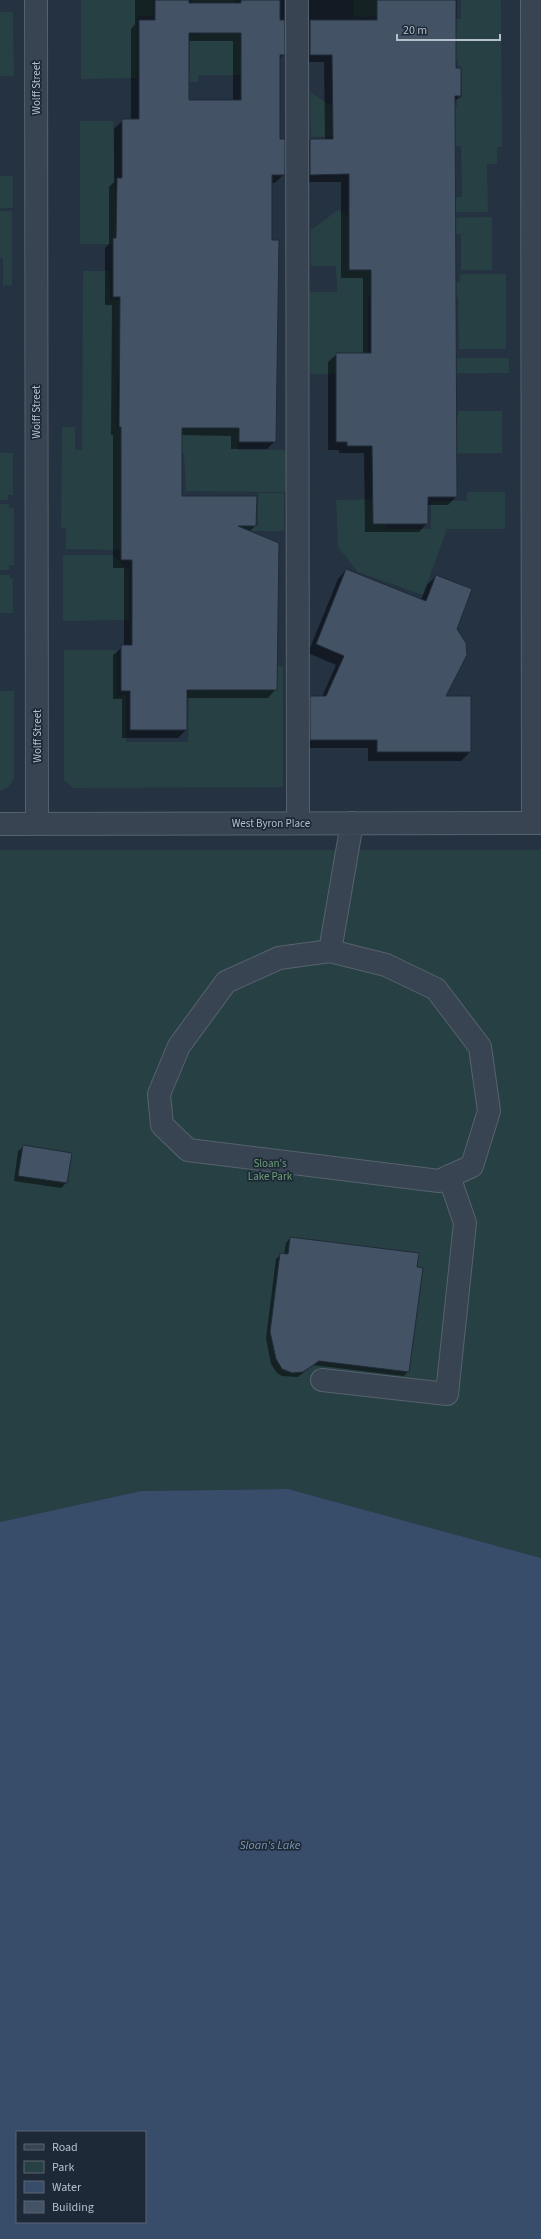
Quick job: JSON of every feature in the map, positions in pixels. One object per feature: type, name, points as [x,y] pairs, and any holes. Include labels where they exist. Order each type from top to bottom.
[{"type":"street","name":"Wolff Street","points":[[36,0],[37,824]]},
{"type":"street","points":[[297,0],[298,823]]},
{"type":"street","points":[[532,0],[537,823]]},
{"type":"street","points":[[330,951],[352,823]]},
{"type":"street","name":"West Byron Place","points":[[0,824],[537,823]]},
{"type":"street","points":[[330,951],[386,965],[436,989],[480,1047],[489,1111],[472,1166],[439,1180],[188,1150],[162,1125],[158,1094],[179,1046],[226,982],[279,958],[330,951]]},
{"type":"street","points":[[322,1380],[447,1394],[465,1223],[449,1176]]},
{"type":"green space","points":[[81,0],[153,0],[153,16],[137,16],[137,78],[81,79]]},
{"type":"green space","points":[[192,0],[234,0],[234,4],[192,4]]},
{"type":"green space","points":[[354,0],[407,0],[407,16],[354,17]]},
{"type":"green space","points":[[461,0],[501,0],[502,147],[497,147],[497,164],[487,164],[488,212],[416,212],[416,198],[462,197],[461,146],[404,147],[404,107],[457,107],[457,99],[462,98],[461,66],[458,66],[458,60],[410,60],[455,19],[461,19]]},
{"type":"green space","points":[[201,6],[240,22],[240,56],[277,56],[277,75],[198,75],[198,82],[182,82],[182,74],[190,74],[190,35],[201,35]]},
{"type":"green space","points":[[0,12],[13,12],[14,76],[0,76]]},
{"type":"green space","points":[[310,92],[330,105],[377,105],[357,136],[311,137]]},
{"type":"green space","points":[[80,121],[113,121],[116,213],[126,213],[126,237],[113,237],[112,244],[80,244]]},
{"type":"green space","points":[[0,176],[13,176],[13,208],[0,208]]},
{"type":"green space","points":[[338,210],[349,217],[349,270],[403,270],[402,282],[460,282],[460,274],[506,274],[506,349],[459,349],[458,297],[368,297],[368,358],[509,358],[509,373],[310,374],[309,292],[337,292],[336,266],[311,266],[311,230]]},
{"type":"green space","points":[[0,211],[12,211],[12,285],[3,286],[3,258],[0,258]]},
{"type":"green space","points":[[492,217],[492,270],[461,270],[461,234],[455,234],[415,218]]},
{"type":"green space","points":[[83,271],[109,271],[110,300],[198,300],[178,331],[120,330],[120,371],[175,378],[117,378],[117,428],[171,428],[171,452],[120,452],[120,511],[172,512],[184,501],[185,496],[217,496],[192,532],[121,532],[120,550],[66,549],[66,528],[61,528],[62,427],[75,427],[75,450],[82,450]]},
{"type":"green space","points":[[458,411],[502,411],[502,453],[438,454],[437,417],[458,416]]},
{"type":"green space","points":[[173,429],[238,429],[238,450],[287,450],[287,492],[186,491],[184,454],[173,454]]},
{"type":"green space","points":[[0,453],[13,453],[13,495],[8,495],[8,500],[0,500]]},
{"type":"green space","points":[[467,492],[505,492],[505,529],[447,529],[423,595],[358,572],[338,547],[336,500],[385,499],[386,529],[431,529],[431,501],[467,501]]},
{"type":"green space","points":[[258,493],[284,493],[284,531],[234,531],[234,526],[258,526]]},
{"type":"green space","points":[[0,504],[9,504],[9,508],[14,508],[14,565],[9,565],[9,570],[0,570]]},
{"type":"green space","points":[[63,555],[113,555],[129,571],[129,620],[63,621]]},
{"type":"green space","points":[[0,575],[10,575],[10,579],[13,579],[13,613],[0,613]]},
{"type":"green space","points":[[211,607],[211,691],[263,691],[264,666],[283,666],[283,787],[73,788],[64,780],[64,650],[117,650],[117,695],[126,695],[126,742],[188,742],[189,676]]},
{"type":"green space","points":[[0,691],[14,691],[14,779],[8,787],[0,791]]},
{"type":"green space","name":"Sloan's Lake Park","points":[[0,850],[541,850],[541,1558],[288,1489],[141,1491],[0,1522]]},
{"type":"water","name":"Sloan's Lake","points":[[288,1489],[541,1558],[541,2239],[0,2239],[0,1522],[141,1491]]},
{"type":"building","points":[[155,0],[189,0],[189,3],[241,3],[241,0],[280,0],[280,20],[285,20],[285,55],[280,55],[280,139],[285,139],[285,175],[272,175],[272,240],[279,240],[276,442],[239,442],[239,428],[182,428],[182,496],[257,496],[256,526],[238,526],[279,543],[277,690],[187,690],[187,730],[130,730],[130,691],[121,691],[121,645],[132,645],[132,560],[121,560],[121,427],[119,427],[120,297],[113,297],[113,238],[116,238],[117,178],[122,178],[122,119],[139,119],[139,20],[155,20]],"holes":[[[189,33],[241,33],[241,100],[189,100]]]},
{"type":"building","points":[[377,0],[456,0],[456,68],[461,68],[461,96],[455,96],[457,497],[428,497],[428,524],[373,524],[372,446],[347,446],[347,442],[336,442],[336,353],[371,353],[371,270],[349,270],[349,174],[310,175],[310,139],[333,139],[332,55],[310,55],[310,20],[377,20]]},
{"type":"building","points":[[346,569],[426,601],[436,575],[472,589],[457,629],[466,643],[467,655],[446,696],[471,696],[471,752],[377,752],[377,740],[310,740],[310,696],[326,696],[344,656],[316,644]]},
{"type":"building","points":[[23,1145],[72,1153],[67,1183],[18,1176]]},
{"type":"building","points":[[290,1237],[419,1253],[417,1267],[423,1268],[409,1372],[319,1361],[303,1372],[292,1373],[282,1369],[276,1359],[270,1332],[280,1253],[288,1254]]}]
